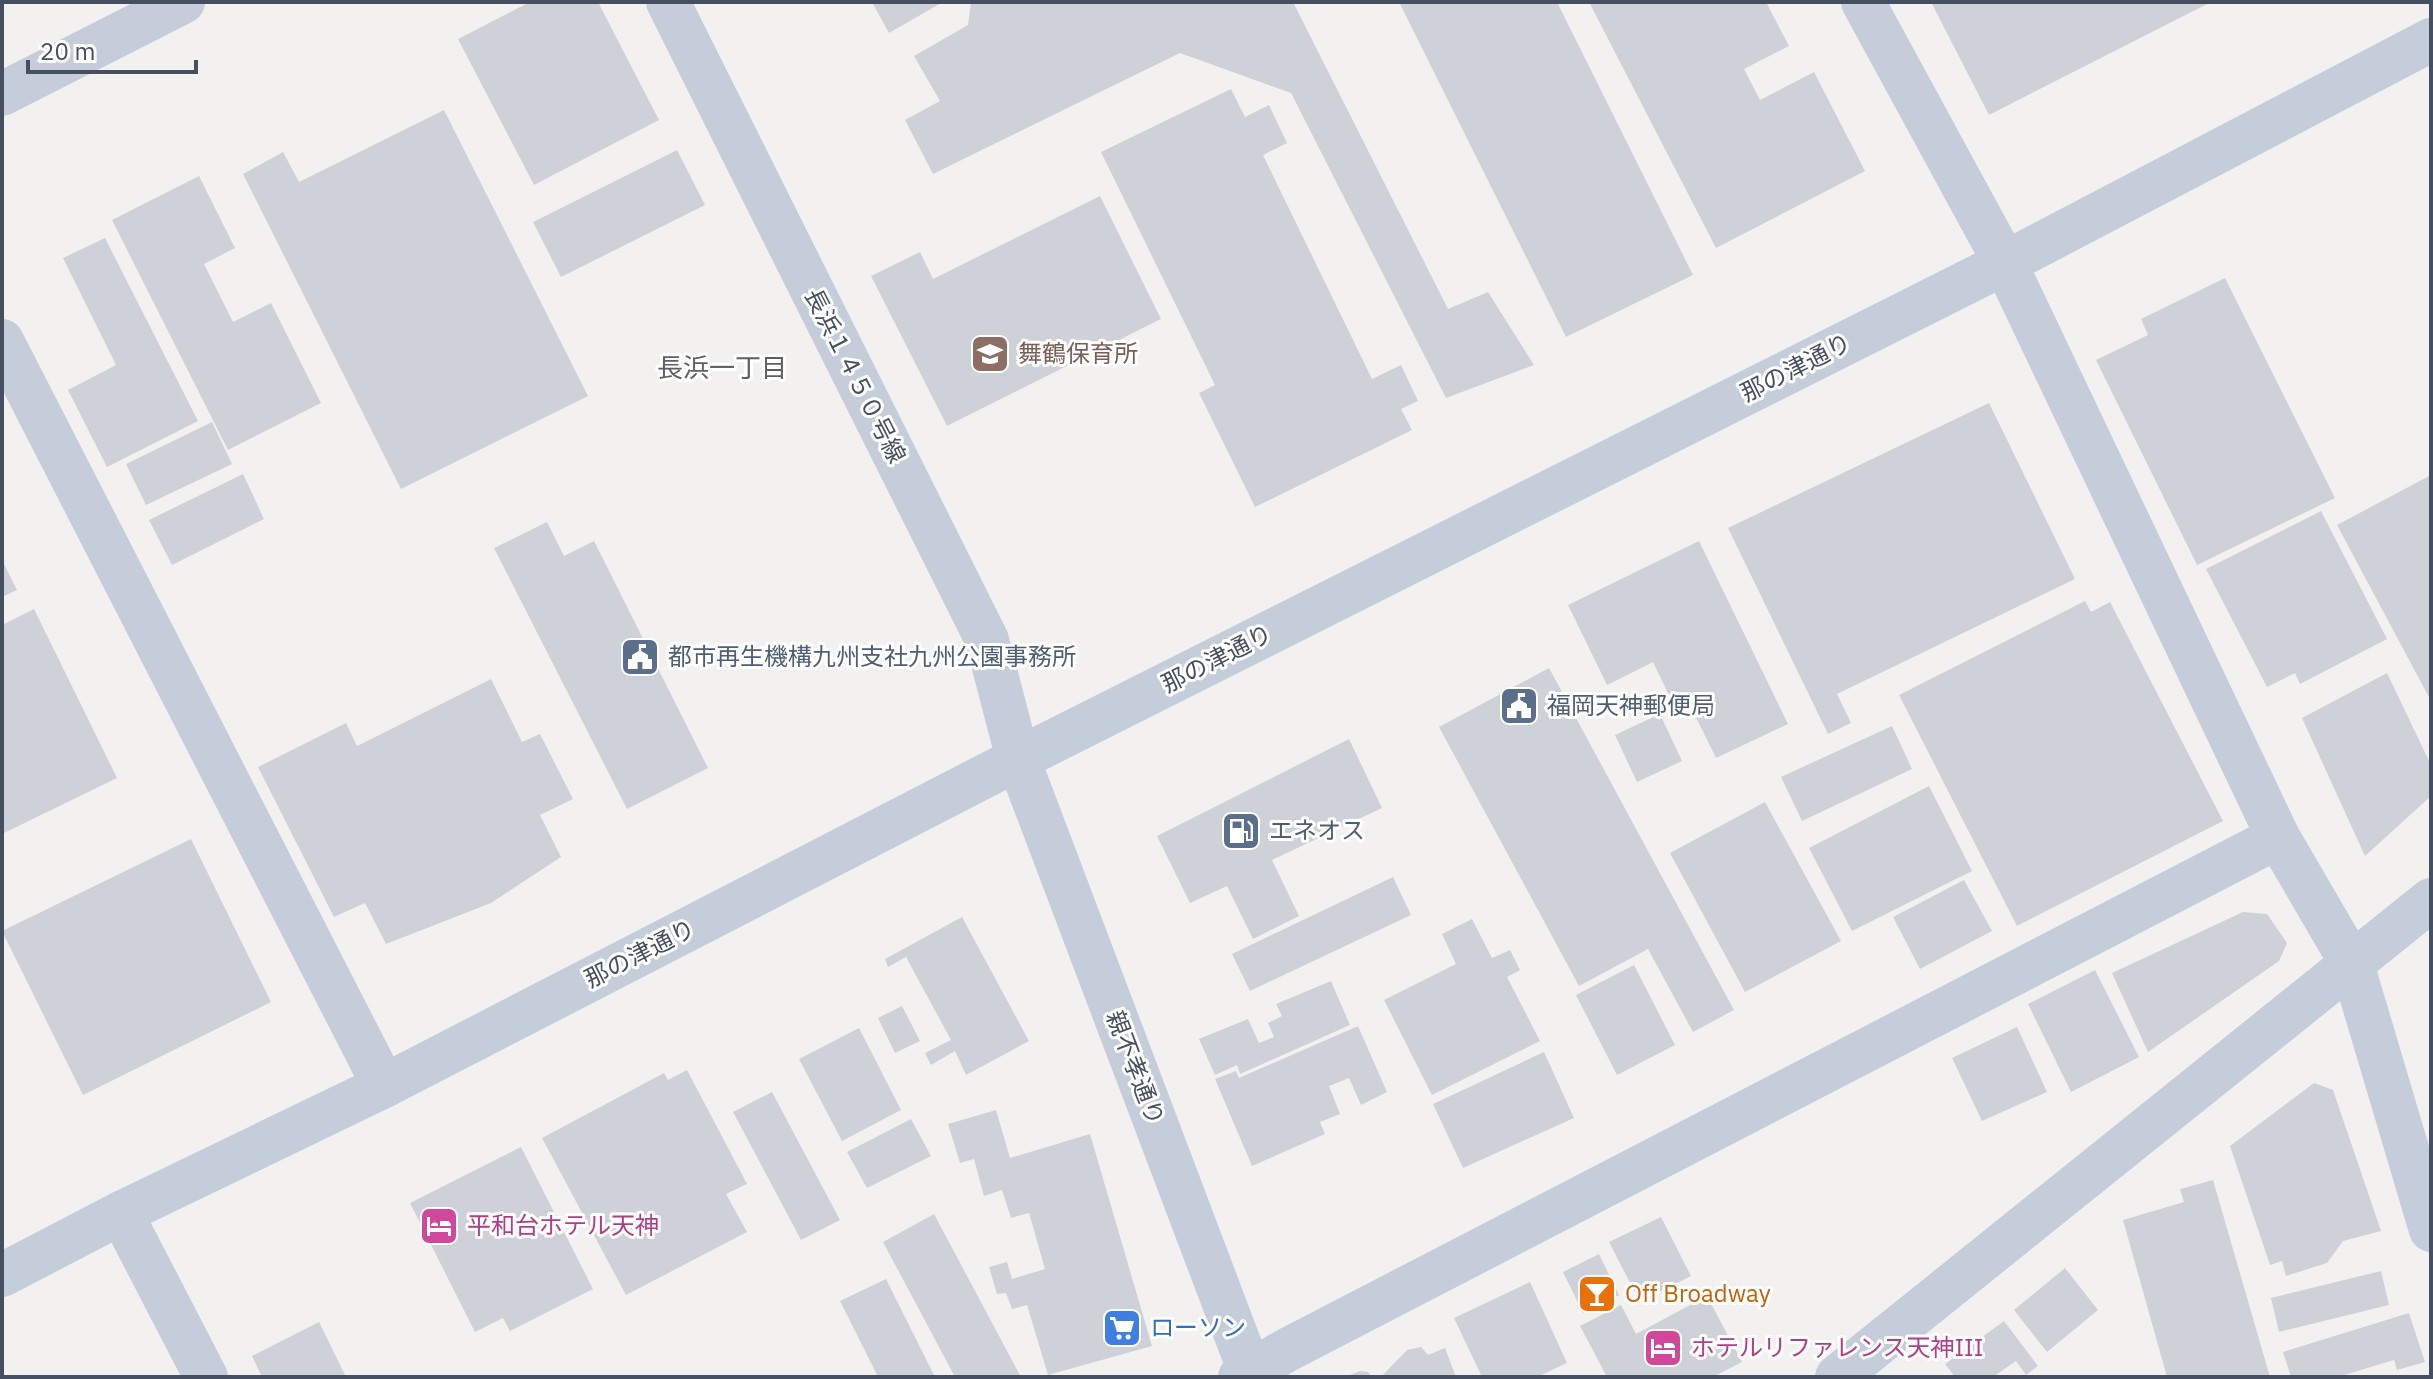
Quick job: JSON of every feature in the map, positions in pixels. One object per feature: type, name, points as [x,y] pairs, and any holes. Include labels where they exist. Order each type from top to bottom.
[{"type":"street","points":[[2,94],[183,2]]},
{"type":"street","name":"長浜１４５０号線","points":[[668,2],[987,640],[1018,759]]},
{"type":"street","points":[[1863,2],[2005,263],[2278,837],[2352,964],[2431,1230]]},
{"type":"street","name":"那の津通り","points":[[2,1275],[121,1213],[384,1086],[1018,759],[2005,263],[2431,40]]},
{"type":"street","points":[[2,341],[384,1086]]},
{"type":"street","name":"親不孝通り","points":[[1018,759],[1247,1375]]},
{"type":"street","points":[[1247,1375],[1315,1336],[2278,837]]},
{"type":"street","points":[[1837,1377],[2431,900]]},
{"type":"street","points":[[121,1213],[206,1377]]},
{"type":"building","points":[[530,2],[598,2],[659,120],[534,185],[458,39]]},
{"type":"building","points":[[872,2],[943,2],[889,33]]},
{"type":"building","points":[[971,2],[1293,2],[1448,309],[1488,292],[1534,365],[1446,398],[1291,93],[1180,53],[933,174],[905,120],[940,101],[914,56],[968,25]]},
{"type":"building","points":[[1399,2],[1557,2],[1693,275],[1566,337]]},
{"type":"building","points":[[1589,2],[1766,2],[1789,46],[1744,69],[1760,100],[1814,72],[1865,171],[1716,248]]},
{"type":"building","points":[[1931,2],[2211,2],[1989,115]]},
{"type":"building","points":[[1231,89],[1245,117],[1269,105],[1287,143],[1263,155],[1372,379],[1401,365],[1418,401],[1401,409],[1412,430],[1255,507],[1199,393],[1215,385],[1101,152]]},
{"type":"building","points":[[444,110],[588,396],[401,489],[243,174],[283,152],[299,182]]},
{"type":"building","points":[[677,150],[705,205],[561,277],[533,222]]},
{"type":"building","points":[[199,176],[235,248],[204,264],[233,322],[271,303],[321,403],[228,450],[112,220]]},
{"type":"building","points":[[1100,196],[1161,319],[947,426],[871,276],[920,252],[933,279]]},
{"type":"building","points":[[105,238],[198,421],[107,467],[68,390],[116,365],[63,258]]},
{"type":"building","points":[[2225,278],[2335,498],[2197,565],[2096,360],[2148,335],[2141,319]]},
{"type":"building","points":[[1989,403],[2075,579],[1837,694],[1851,723],[1828,734],[1728,528]]},
{"type":"building","points":[[212,422],[232,464],[146,505],[126,464]]},
{"type":"building","points":[[243,474],[264,519],[172,565],[149,520]]},
{"type":"building","points":[[2431,475],[2431,701],[2337,525]]},
{"type":"building","points":[[2321,511],[2387,639],[2300,684],[2295,673],[2267,687],[2206,569]]},
{"type":"building","points":[[547,522],[564,556],[594,541],[708,768],[627,809],[494,548]]},
{"type":"building","points":[[1699,541],[1788,724],[1716,758],[1689,703],[1676,710],[1653,662],[1607,685],[1568,605]]},
{"type":"building","points":[[2,560],[17,590],[2,597]]},
{"type":"building","points":[[2085,601],[2091,612],[2110,602],[2223,821],[2017,926],[1899,695]]},
{"type":"building","points":[[34,609],[117,778],[2,834],[2,625]]},
{"type":"building","points":[[1549,668],[1734,1010],[1693,1032],[1648,949],[1579,986],[1439,727]]},
{"type":"building","points":[[2387,673],[2431,765],[2431,796],[2365,856],[2302,718]]},
{"type":"building","points":[[491,679],[522,742],[540,734],[573,799],[540,815],[561,857],[491,903],[386,944],[365,903],[334,917],[258,767],[346,723],[357,746]]},
{"type":"building","points":[[1660,714],[1682,761],[1637,782],[1615,735]]},
{"type":"building","points":[[1892,726],[1912,769],[1802,821],[1781,777]]},
{"type":"building","points":[[1349,739],[1382,808],[1272,860],[1299,916],[1253,939],[1227,886],[1190,903],[1157,836]]},
{"type":"building","points":[[1929,786],[1972,871],[1852,931],[1809,848]]},
{"type":"building","points":[[1765,802],[1841,941],[1745,992],[1670,853]]},
{"type":"building","points":[[191,839],[271,1002],[83,1095],[2,931]]},
{"type":"building","points":[[1393,877],[1411,915],[1250,991],[1232,954]]},
{"type":"building","points":[[1964,880],[1992,931],[1920,969],[1893,917]]},
{"type":"building","points":[[2243,912],[2267,914],[2287,943],[2279,961],[2148,1052],[2112,973]]},
{"type":"building","points":[[962,917],[1029,1041],[966,1075],[955,1051],[931,1065],[925,1053],[951,1040],[906,957],[888,967],[885,959]]},
{"type":"building","points":[[1472,919],[1492,958],[1510,950],[1520,970],[1507,977],[1540,1041],[1432,1095],[1384,1000],[1456,964],[1442,934]]},
{"type":"building","points":[[1634,965],[1675,1045],[1617,1075],[1576,995]]},
{"type":"building","points":[[2095,970],[2139,1057],[2071,1092],[2028,1004]]},
{"type":"building","points":[[1331,981],[1350,1025],[1240,1074],[1237,1065],[1215,1075],[1199,1039],[1248,1019],[1259,1043],[1274,1037],[1268,1023],[1282,1016],[1276,1004]]},
{"type":"building","points":[[902,1006],[920,1041],[895,1053],[878,1018]]},
{"type":"building","points":[[1358,1026],[1387,1092],[1361,1105],[1349,1078],[1329,1086],[1340,1114],[1320,1122],[1325,1134],[1252,1166],[1215,1079],[1236,1071],[1239,1078]]},
{"type":"building","points":[[2017,1027],[2047,1092],[1982,1121],[1952,1058]]},
{"type":"building","points":[[859,1028],[901,1110],[842,1141],[799,1059]]},
{"type":"building","points":[[1544,1052],[1574,1118],[1463,1168],[1433,1104]]},
{"type":"building","points":[[687,1070],[747,1184],[726,1194],[747,1232],[626,1295],[542,1138],[664,1073],[668,1080]]},
{"type":"building","points":[[2314,1083],[2333,1090],[2381,1231],[2343,1241],[2327,1263],[2286,1276],[2282,1261],[2270,1265],[2230,1146]]},
{"type":"building","points":[[772,1092],[840,1220],[801,1240],[733,1112]]},
{"type":"building","points":[[996,1110],[1010,1158],[1090,1134],[1152,1346],[1048,1375],[1027,1305],[1012,1309],[1006,1293],[997,1294],[989,1267],[1007,1262],[1012,1279],[1045,1269],[1029,1213],[1011,1218],[1002,1190],[984,1196],[974,1159],[960,1163],[948,1124]]},
{"type":"building","points":[[911,1119],[931,1156],[867,1188],[847,1152]]},
{"type":"building","points":[[521,1147],[593,1289],[510,1331],[503,1318],[475,1332],[410,1203]]},
{"type":"building","points":[[2213,1180],[2270,1377],[2167,1377],[2123,1220],[2184,1202],[2180,1189]]},
{"type":"building","points":[[934,1214],[1021,1377],[955,1377],[883,1242]]},
{"type":"building","points":[[1661,1217],[1691,1276],[1640,1302],[1609,1242]]},
{"type":"building","points":[[1599,1254],[1619,1295],[1583,1313],[1563,1272]]},
{"type":"building","points":[[2065,1268],[2098,1310],[2047,1352],[2014,1310]]},
{"type":"building","points":[[2381,1271],[2389,1305],[2279,1332],[2271,1298]]},
{"type":"building","points":[[886,1279],[935,1377],[878,1377],[840,1301]]},
{"type":"building","points":[[1530,1282],[1567,1363],[1537,1377],[1482,1377],[1454,1318]]},
{"type":"building","name":"ホテルリファレンス天神III","points":[[1707,1296],[1742,1362],[1713,1377],[1607,1377],[1580,1326],[1621,1305],[1636,1334]]},
{"type":"building","points":[[2409,1313],[2425,1362],[2397,1370],[2394,1360],[2338,1377],[2291,1377],[2283,1352]]},
{"type":"building","points":[[2004,1321],[2038,1366],[2026,1375],[2016,1361],[1993,1377],[1955,1377],[1945,1364]]},
{"type":"building","points":[[319,1322],[346,1377],[262,1377],[252,1356]]},
{"type":"building","points":[[1421,1347],[1428,1355],[1445,1348],[1456,1377],[1381,1377],[1407,1350]]},
{"type":"building","points":[[1360,1371],[1368,1372],[1372,1377],[1345,1377]]},
{"type":"place","name":"舞鶴保育所","points":[[990,354]]},
{"type":"place","name":"都市再生機構九州支社九州公園事務所","points":[[640,657]]},
{"type":"place","name":"福岡天神郵便局","points":[[1519,706]]},
{"type":"place","name":"エネオス","points":[[1241,831]]},
{"type":"place","name":"平和台ホテル天神","points":[[439,1226]]},
{"type":"place","name":"Off Broadway","points":[[1597,1294]]},
{"type":"place","name":"ローソン","points":[[1122,1328]]},
{"type":"place","name":"ホテルリファレンス天神III","points":[[1663,1348]]},
{"type":"district","name":"長浜一丁目","points":[[722,368]]}]
